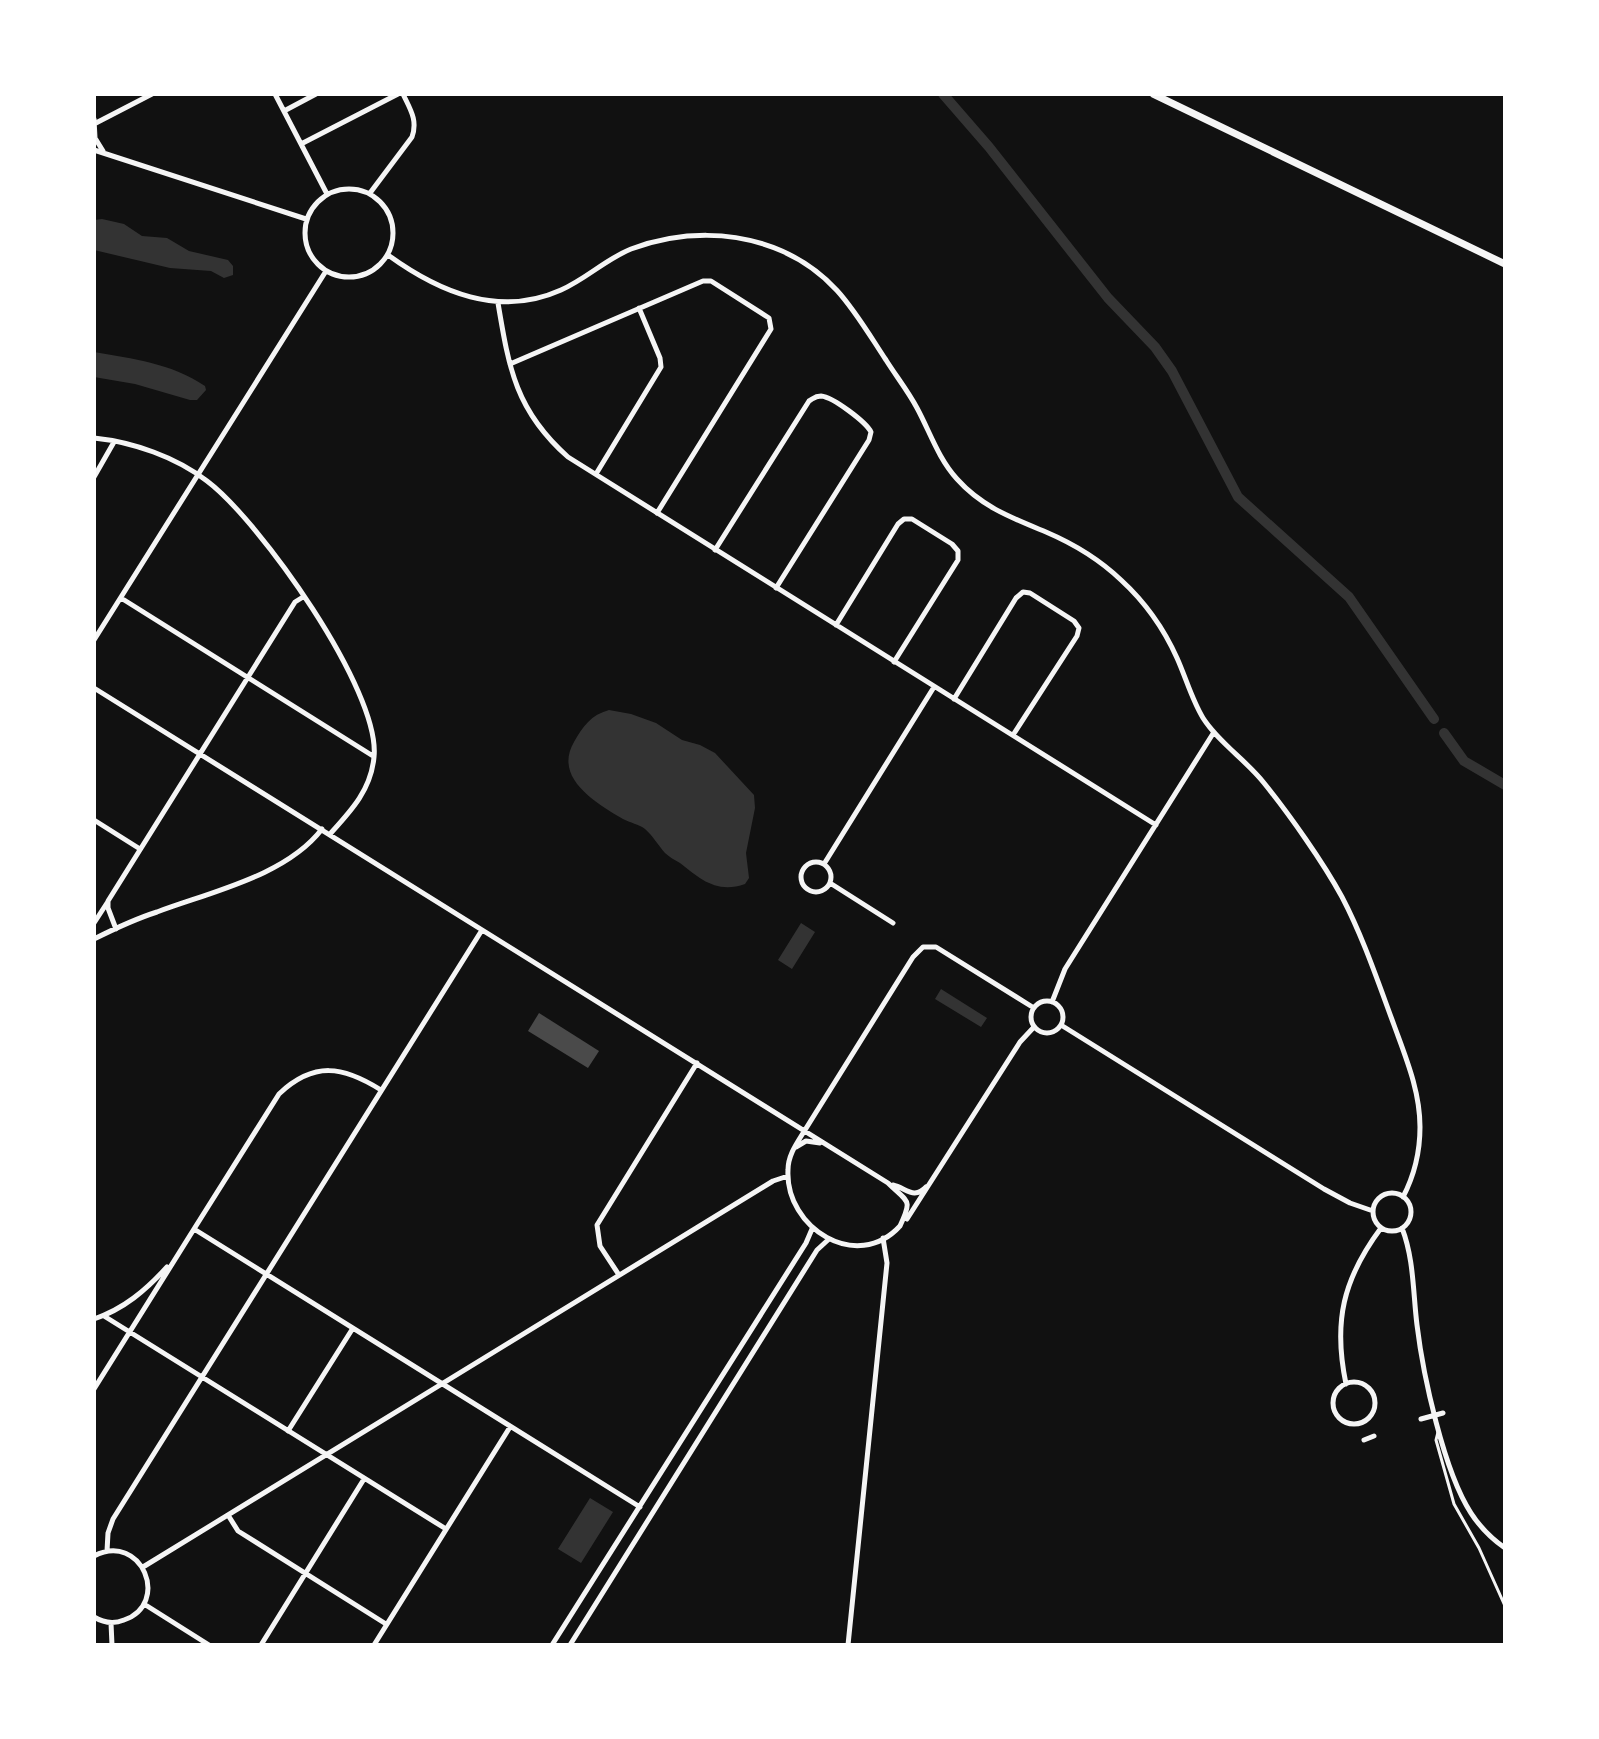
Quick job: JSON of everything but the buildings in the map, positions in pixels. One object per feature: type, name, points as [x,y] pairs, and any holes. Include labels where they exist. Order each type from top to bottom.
[{"type":"street","points":[[103,152],[95,138],[95,122],[152,94]]},
{"type":"street","points":[[275,94],[327,194]]},
{"type":"street","points":[[284,111],[316,94]]},
{"type":"street","points":[[301,144],[400,94],[414,118],[415,128],[412,137],[370,193]]},
{"type":"street","points":[[1153,94],[1505,264]]},
{"type":"street","points":[[94,150],[306,219]]},
{"type":"street","points":[[341,189],[370,193],[381,202],[393,223],[393,241],[388,255],[372,270],[358,276],[339,276],[326,271],[307,248],[304,233],[306,219],[327,194],[341,189]]},
{"type":"street","points":[[388,255],[447,291],[498,303],[560,291],[629,250],[681,236],[735,237],[784,252],[812,268],[840,291],[918,409],[939,453],[956,478],[981,501],[1009,519],[1046,532],[1096,559],[1142,601],[1165,634],[1201,715],[1265,783],[1320,862],[1352,918],[1413,1078],[1420,1126],[1415,1169],[1403,1197]]},
{"type":"street","points":[[94,640],[326,271]]},
{"type":"street","points":[[510,364],[703,281],[711,281],[769,318],[771,329],[657,513]]},
{"type":"street","points":[[498,303],[510,364],[529,414],[545,437],[568,457],[1156,825]]},
{"type":"street","points":[[596,474],[661,367],[639,308]]},
{"type":"street","points":[[715,550],[809,401],[816,396],[825,396],[867,423],[871,432],[869,440],[776,588]]},
{"type":"street","points":[[94,438],[152,453],[199,475],[228,499],[248,521],[303,597],[338,653],[368,712],[374,736],[374,757],[370,780],[359,802],[330,834]]},
{"type":"street","points":[[94,477],[114,442]]},
{"type":"street","points":[[836,625],[904,519],[912,519],[952,544],[958,551],[958,560],[894,662]]},
{"type":"street","points":[[954,699],[1016,598],[1023,592],[1030,593],[1074,621],[1079,628],[1077,636],[1013,735]]},
{"type":"street","points":[[94,923],[295,602],[303,597]]},
{"type":"street","points":[[121,598],[374,757]]},
{"type":"street","points":[[824,864],[934,687]]},
{"type":"street","points":[[94,688],[892,1185],[905,1196],[908,1204],[909,1210],[900,1226]]},
{"type":"street","points":[[1052,1002],[1065,969],[1214,732]]},
{"type":"street","points":[[94,820],[140,849]]},
{"type":"street","points":[[95,938],[245,880],[307,845],[322,829]]},
{"type":"street","points":[[812,861],[824,864],[830,871],[830,883],[814,892],[807,890],[800,879],[802,869],[812,861]]},
{"type":"street","points":[[830,883],[893,923]]},
{"type":"street","points":[[108,901],[116,929]]},
{"type":"street","points":[[107,1551],[113,1519],[482,930]]},
{"type":"street","points":[[1034,1008],[936,947],[923,947],[913,957],[795,1147],[788,1176],[795,1206],[812,1229],[829,1239],[855,1245],[870,1244],[900,1226],[936,1176],[1020,1042],[1034,1027]]},
{"type":"street","points":[[1042,1002],[1052,1002],[1061,1009],[1061,1025],[1048,1033],[1034,1027],[1031,1018],[1034,1008],[1042,1002]]},
{"type":"street","points":[[1061,1025],[1324,1189],[1373,1211]]},
{"type":"street","points":[[619,1275],[600,1246],[597,1225],[697,1063]]},
{"type":"street","points":[[94,1389],[279,1094],[290,1083],[318,1071],[336,1070],[353,1074],[381,1090]]},
{"type":"street","points":[[795,1147],[812,1141],[835,1150]]},
{"type":"street","points":[[143,1567],[773,1181],[788,1176]]},
{"type":"street","points":[[892,1185],[917,1193],[936,1176]]},
{"type":"street","points":[[1392,1193],[1403,1197],[1411,1215],[1402,1228],[1392,1231],[1381,1228],[1373,1211],[1381,1197],[1392,1193]]},
{"type":"street","points":[[1346,1384],[1340,1347],[1340,1320],[1345,1293],[1360,1257],[1381,1228]]},
{"type":"street","points":[[1402,1228],[1409,1247],[1417,1329],[1440,1414],[1439,1428],[1463,1499],[1477,1522],[1505,1548]]},
{"type":"street","points":[[194,1229],[640,1507]]},
{"type":"street","points":[[94,1319],[125,1305],[146,1290],[194,1229]]},
{"type":"street","points":[[552,1645],[812,1229]]},
{"type":"street","points":[[848,1645],[887,1263],[883,1238]]},
{"type":"street","points":[[570,1645],[817,1250],[829,1239]]},
{"type":"street","points":[[103,1316],[446,1529]]},
{"type":"street","points":[[288,1431],[353,1328]]},
{"type":"street","points":[[1346,1384],[1363,1384],[1373,1393],[1373,1413],[1363,1423],[1349,1424],[1334,1410],[1335,1396],[1346,1384]]},
{"type":"street","points":[[1421,1419],[1440,1414]]},
{"type":"street","points":[[374,1645],[510,1427]]},
{"type":"street","points":[[1364,1440],[1374,1436]]},
{"type":"street","points":[[261,1645],[364,1479]]},
{"type":"street","points":[[228,1515],[238,1531],[386,1624]]},
{"type":"street","points":[[94,1556],[107,1551],[127,1554],[143,1567],[148,1584],[144,1604],[129,1619],[111,1623],[94,1617]]},
{"type":"street","points":[[144,1604],[209,1645]]},
{"type":"street","points":[[111,1623],[112,1645]]},
{"type":"lane","points":[[1439,1428],[1436,1440],[1454,1504],[1479,1548],[1505,1606]]},
{"type":"shaded area","points":[[94,220],[124,224],[142,236],[167,238],[189,251],[228,260],[233,266],[233,275],[224,278],[211,271],[170,268],[94,250]]},
{"type":"shaded area","points":[[94,352],[165,367],[192,378],[206,390],[197,400],[190,400],[135,384],[94,377]]},
{"type":"shaded area","points":[[609,710],[656,723],[682,740],[715,753],[754,795],[755,808],[746,853],[749,878],[745,884],[717,886],[702,879],[667,854],[645,829],[612,813],[580,788],[569,767],[569,755],[584,726],[592,718]]},
{"type":"shaded area","points":[[801,923],[815,932],[792,969],[778,960]]},
{"type":"shaded area","points":[[941,989],[987,1018],[981,1027],[935,999]]},
{"type":"shaded area","points":[[590,1498],[613,1512],[581,1563],[558,1549]]},
{"type":"waterway","points":[[943,94],[989,147],[1108,298],[1155,347],[1172,371],[1238,497],[1349,597],[1434,719]]},
{"type":"waterway","points":[[1444,733],[1464,761],[1505,785]]}]
